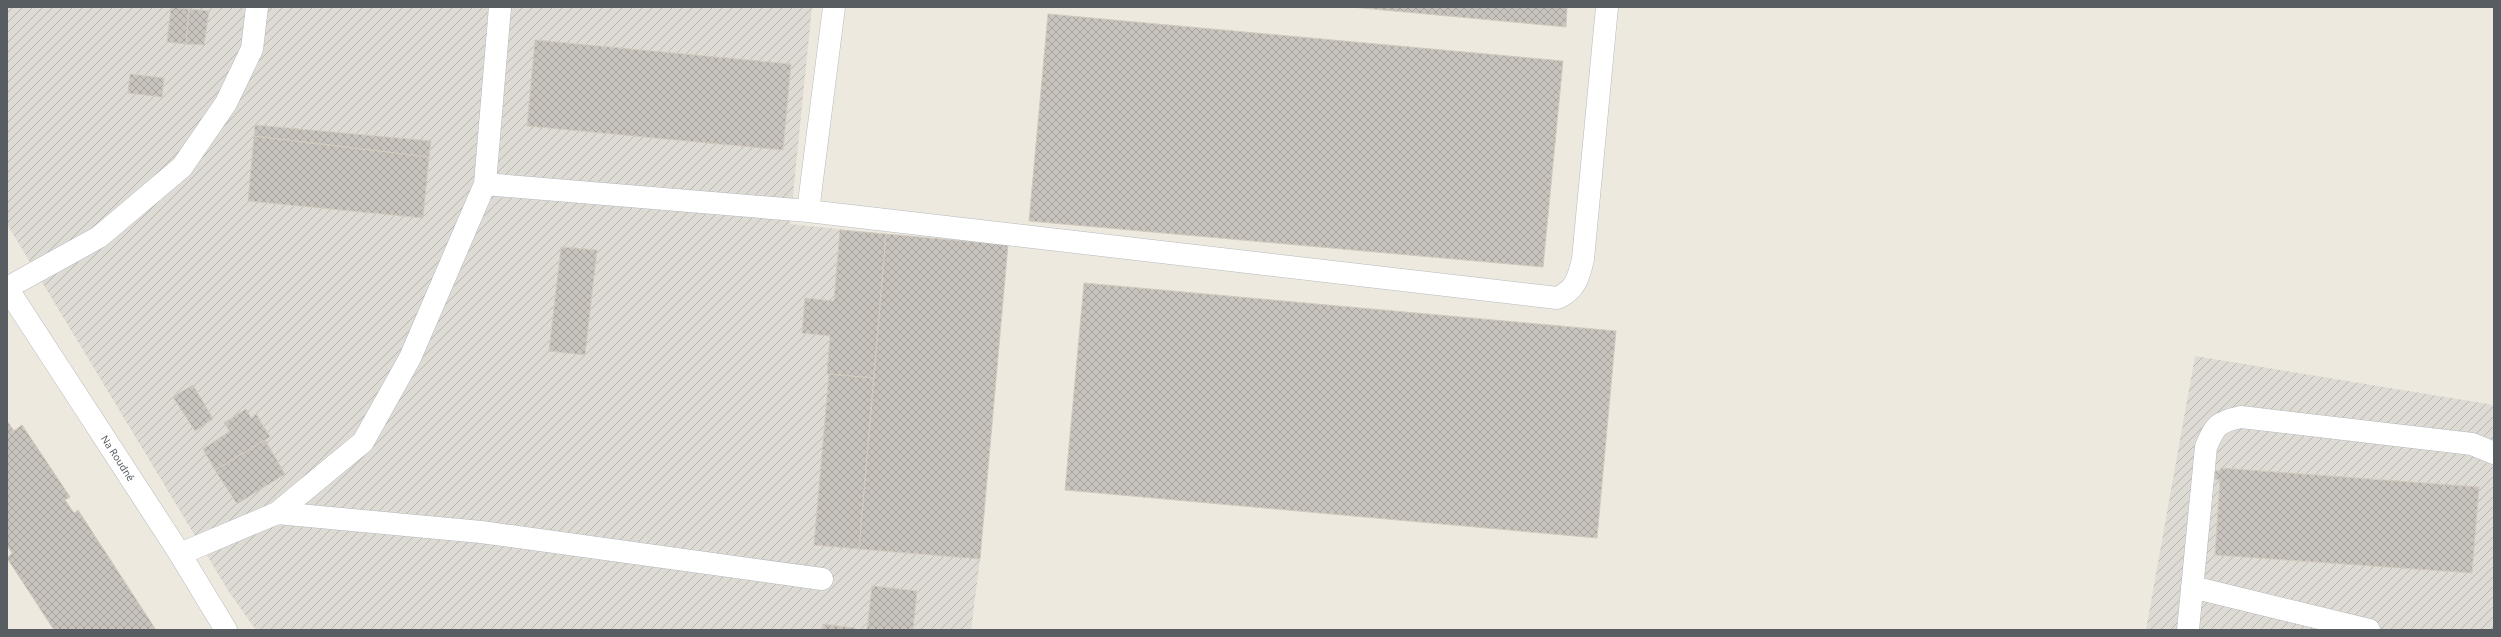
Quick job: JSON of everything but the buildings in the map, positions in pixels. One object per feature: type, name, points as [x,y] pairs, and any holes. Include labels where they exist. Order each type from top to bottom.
[{"type":"street","points":[[7,288],[99,237],[182,167],[226,103],[252,50],[257,7]]},
{"type":"street","points":[[180,554],[277,513],[363,442],[410,358],[485,184],[500,7]]},
{"type":"street","points":[[808,211],[834,7]]},
{"type":"street","points":[[485,184],[808,211],[1556,298],[1567,294],[1579,279],[1584,259],[1607,7]]},
{"type":"street","name":"Na Roudné","points":[[7,288],[180,554],[226,630]]},
{"type":"street","points":[[2188,630],[2206,447],[2213,430],[2223,421],[2241,417],[2441,440],[2472,444],[2494,453]]},
{"type":"street","points":[[277,513],[481,532],[822,580]]},
{"type":"street","points":[[2192,587],[2369,630]]},
{"type":"shaded area","points":[[7,7],[812,7],[790,224],[886,234],[859,549],[980,559],[971,630],[256,630],[229,592],[7,224]]},
{"type":"shaded area","points":[[2195,356],[2494,405],[2494,630],[2146,630]]}]
